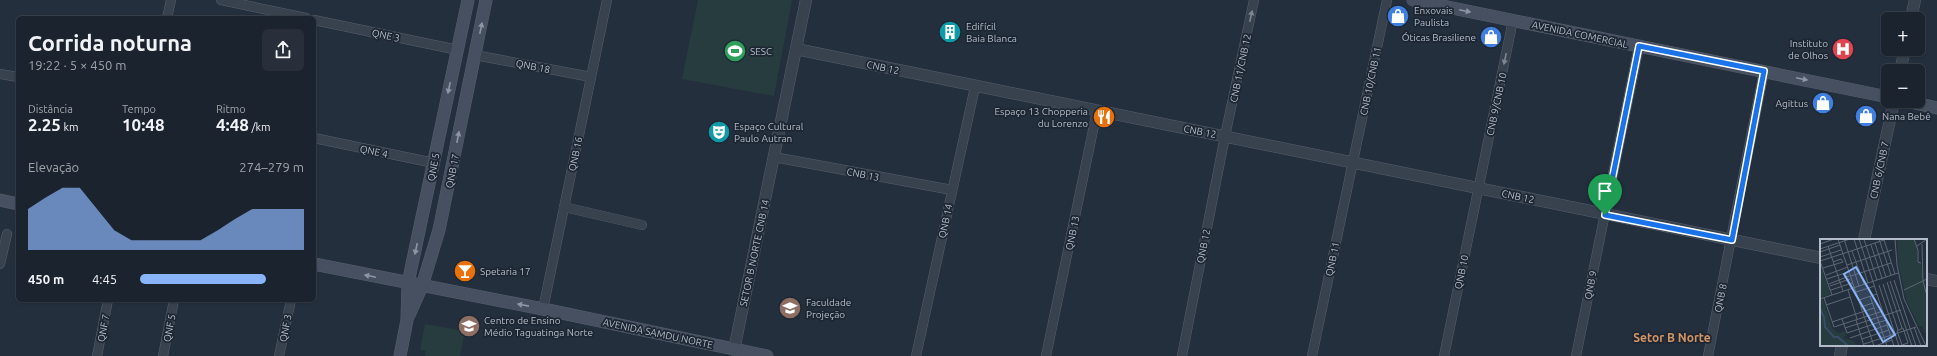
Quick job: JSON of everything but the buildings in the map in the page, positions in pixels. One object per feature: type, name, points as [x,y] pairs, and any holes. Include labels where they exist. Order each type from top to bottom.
[{"type":"main road","name":"QNE 5","points":[[407,320],[408,283],[422,224],[468,0]]},
{"type":"main road","name":"QNB 17","points":[[407,320],[422,286],[439,230],[486,0]]},
{"type":"main road","name":"AVENIDA COMERCIAL","points":[[1413,0],[1881,96]]},
{"type":"main road","points":[[1925,105],[1937,108]]},
{"type":"main road","points":[[427,198],[436,203],[446,201]]},
{"type":"main road","points":[[0,200],[16,204]]},
{"type":"main road","points":[[422,224],[426,217],[433,217],[439,230]]},
{"type":"main road","name":"AVENIDA SAMDU NORTE","points":[[316,264],[543,309],[767,356]]},
{"type":"main road","points":[[400,356],[407,320]]},
{"type":"street","points":[[167,16],[170,0]]},
{"type":"street","points":[[221,0],[297,16]]},
{"type":"street","name":"QNB 16","points":[[543,309],[607,0]]},
{"type":"street","name":"SETOR B NORTE CNB 14","points":[[734,350],[806,0]]},
{"type":"street","name":"CNB 11/CNB 12","points":[[1225,136],[1254,0]]},
{"type":"street","name":"CNB 10/CNB 11","points":[[1353,162],[1387,0]]},
{"type":"street","points":[[1912,12],[1915,0]]},
{"type":"street","name":"QNE 3","points":[[316,20],[458,50]]},
{"type":"street","name":"CNB 9/CNB 10","points":[[1479,188],[1513,20]]},
{"type":"street","name":"QNB 9","points":[[1576,356],[1639,46]]},
{"type":"street","name":"CNB 12","points":[[796,49],[1820,258]]},
{"type":"street","name":"QNB 18","points":[[475,55],[591,77]]},
{"type":"street","name":"QNB 8","points":[[1708,356],[1764,71]]},
{"type":"street","points":[[0,74],[16,77]]},
{"type":"street","name":"QNB 14","points":[[916,356],[975,86]]},
{"type":"street","name":"CNB 6/CNB 7","points":[[1864,239],[1892,108]]},
{"type":"street","name":"QNB 13","points":[[1046,356],[1097,110]]},
{"type":"street","name":"QNB 12","points":[[1182,356],[1225,136]]},
{"type":"street","name":"QNE 4","points":[[316,138],[434,163]]},
{"type":"street","name":"CNB 13","points":[[774,157],[952,190]]},
{"type":"street","name":"QNB 11","points":[[1312,356],[1353,162]]},
{"type":"street","name":"QNB 10","points":[[1444,356],[1479,188]]},
{"type":"street","points":[[564,208],[642,225]]},
{"type":"street","points":[[0,264],[7,234]]},
{"type":"street","points":[[1927,279],[1937,281]]},
{"type":"street","name":"QNF 7","points":[[97,356],[108,302]]},
{"type":"street","name":"QNF 5","points":[[163,356],[174,302]]},
{"type":"street","name":"QNF 3","points":[[279,356],[291,302]]},
{"type":"street","points":[[1840,356],[1842,346]]},
{"type":"green space","name":"SESC","points":[[698,0],[792,0],[774,96],[682,79]]},
{"type":"green space","points":[[425,324],[465,331],[460,356],[425,356],[426,351],[420,350]]},
{"type":"place","name":"Enxovais Paulista","points":[[1398,16]]},
{"type":"place","name":"Edifícil Baia Blanca","points":[[950,32]]},
{"type":"place","name":"Óticas Brasiliene","points":[[1491,37]]},
{"type":"place","name":"Instituto de Olhos","points":[[1843,49]]},
{"type":"place","name":"SESC","points":[[735,51]]},
{"type":"place","name":"Agittus","points":[[1823,103]]},
{"type":"place","name":"Nana Bebê","points":[[1866,116]]},
{"type":"place","name":"Espaço 13 Chopperia du Lorenzo","points":[[1104,117]]},
{"type":"place","name":"Espaço Cultural Paulo Autran","points":[[719,132]]},
{"type":"place","name":"Spetaria 17","points":[[465,271]]},
{"type":"place","name":"Faculdade Projeção","points":[[790,308]]},
{"type":"place","name":"Centro de Ensino Médio Taguatinga Norte","points":[[469,326]]},
{"type":"district","name":"Setor B Norte","points":[[1672,338]]},
{"type":"route","points":[[1639,46],[1764,71],[1732,240],[1605,215],[1639,46]]}]
